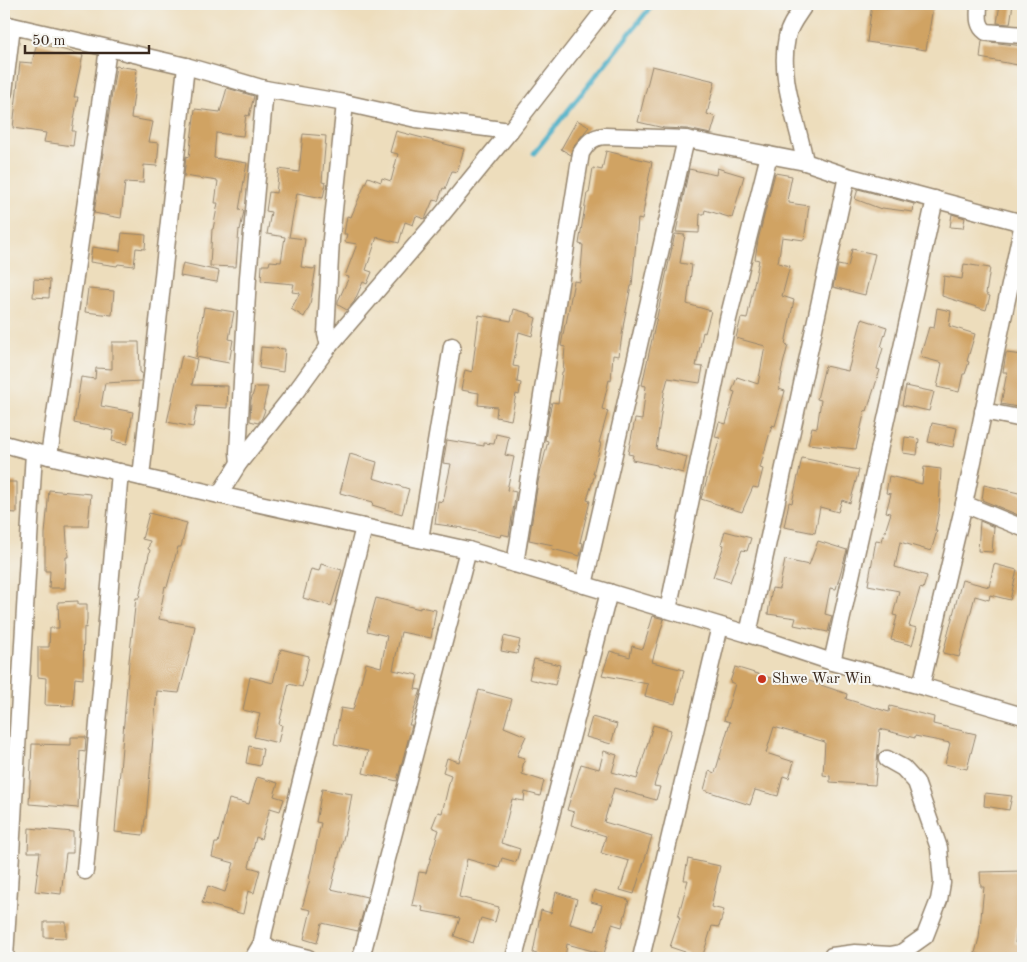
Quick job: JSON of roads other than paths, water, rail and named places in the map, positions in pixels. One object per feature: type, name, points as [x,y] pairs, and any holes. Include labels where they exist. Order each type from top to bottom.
[{"type":"street","points":[[220,495],[239,463],[329,346],[440,218],[609,4]]},
{"type":"street","points":[[805,4],[787,36],[785,55],[793,119],[801,138],[805,162]]},
{"type":"street","points":[[979,4],[978,23],[986,32],[1023,35]]},
{"type":"street","points":[[4,92],[8,25],[186,66],[265,89],[345,103],[416,119],[510,131]]},
{"type":"street","points":[[5,958],[41,454],[108,48]]},
{"type":"street","points":[[141,477],[186,66]]},
{"type":"street","points":[[239,463],[238,452],[248,277],[265,89]]},
{"type":"street","points":[[329,346],[326,334],[331,239],[345,103]]},
{"type":"street","points":[[514,564],[581,153],[589,141],[597,136],[686,140],[769,155],[805,162],[848,176],[1023,223],[964,504],[922,686]]},
{"type":"street","points":[[584,585],[686,140]]},
{"type":"street","points":[[668,610],[728,319],[769,155]]},
{"type":"street","points":[[748,634],[848,176]]},
{"type":"street","points":[[832,662],[935,199]]},
{"type":"street","points":[[420,539],[452,346]]},
{"type":"street","points":[[984,411],[1023,419]]},
{"type":"street","points":[[4,444],[141,477],[468,550],[748,634],[832,662],[1023,716]]},
{"type":"street","points":[[85,871],[120,472]]},
{"type":"street","points":[[964,504],[1023,528]]},
{"type":"street","points":[[253,958],[262,943],[364,527]]},
{"type":"street","points":[[361,958],[468,550]]},
{"type":"street","points":[[514,958],[608,592]]},
{"type":"street","points":[[642,958],[720,626]]},
{"type":"street","points":[[831,958],[832,956],[855,954],[890,955],[902,953],[925,936],[939,900],[942,884],[939,848],[916,782],[903,768],[887,759]]},
{"type":"street","points":[[262,943],[272,949],[308,958]]},
{"type":"waterway","points":[[534,153],[653,4]]},
{"type":"place","name":"Shwe War Win","points":[[762,679]]}]
